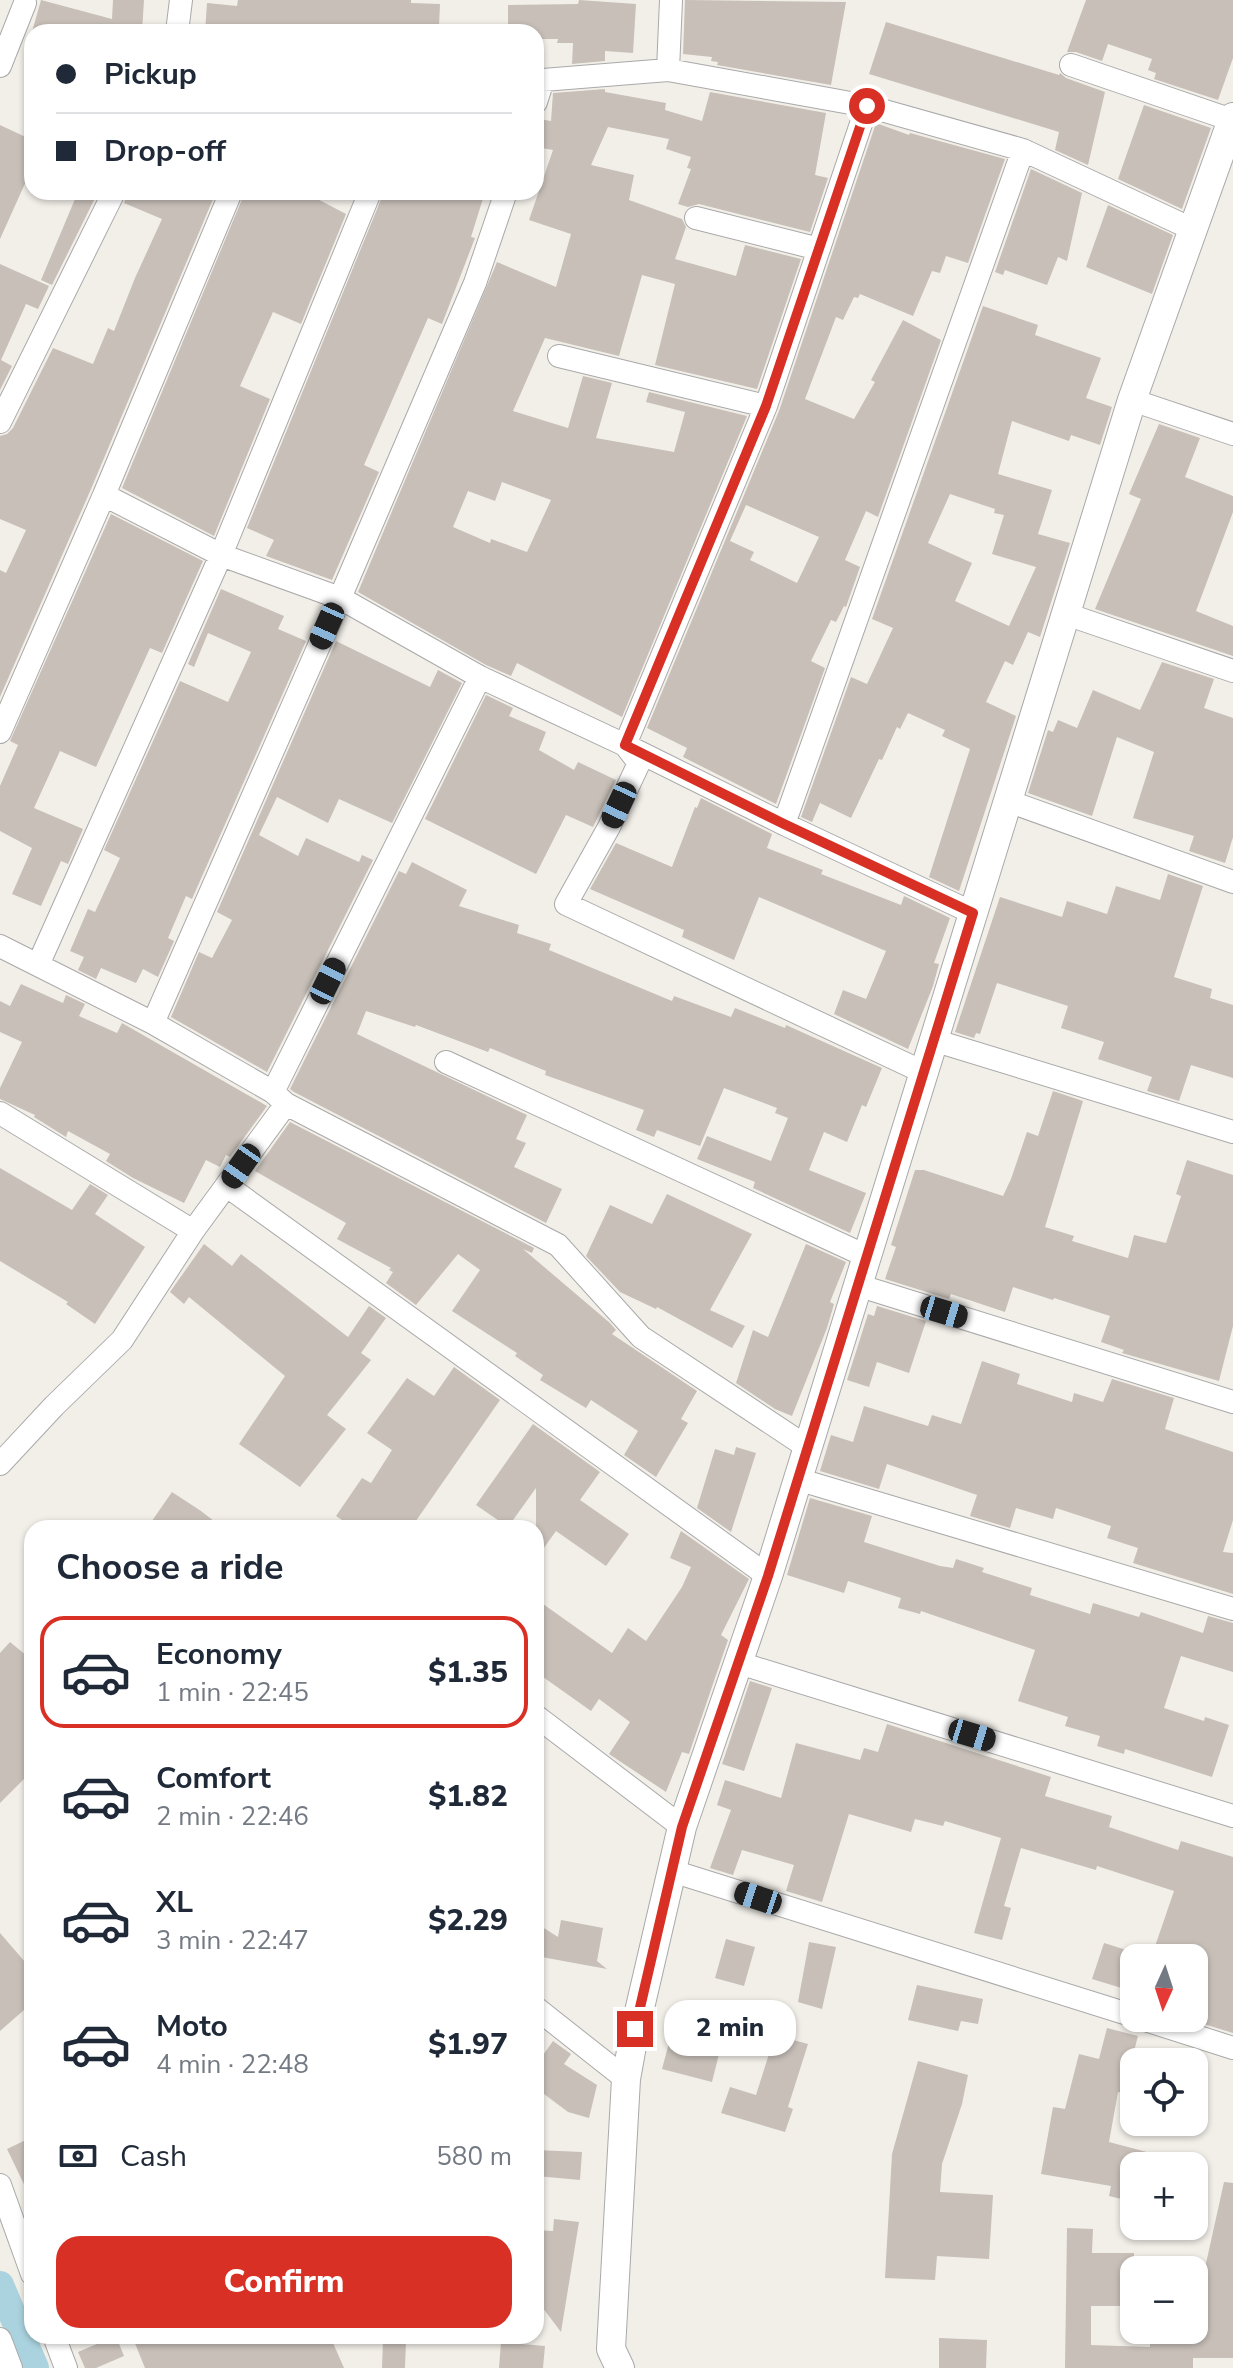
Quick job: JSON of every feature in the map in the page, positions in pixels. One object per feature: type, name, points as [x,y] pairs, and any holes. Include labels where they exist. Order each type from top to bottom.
[{"type":"street","points":[[178,24],[181,0]]},
{"type":"street","points":[[668,70],[671,0]]},
{"type":"street","points":[[0,66],[25,3]]},
{"type":"street","points":[[620,2368],[611,2349],[626,2079],[682,1827],[768,1576],[1132,400],[1192,229],[1227,156],[1233,118],[1071,65]]},
{"type":"street","points":[[544,87],[668,70],[867,106],[1023,150],[1192,229]]},
{"type":"street","points":[[625,745],[766,406],[867,106]]},
{"type":"street","points":[[784,824],[1023,150]]},
{"type":"street","points":[[0,422],[110,200]]},
{"type":"street","points":[[0,732],[228,200]]},
{"type":"street","points":[[38,965],[221,555],[367,200]]},
{"type":"street","points":[[153,1023],[475,283],[503,200]]},
{"type":"street","points":[[696,218],[819,249]]},
{"type":"street","points":[[559,356],[766,406]]},
{"type":"street","points":[[1132,400],[1233,434]]},
{"type":"street","points":[[104,495],[221,555],[340,598],[480,677],[973,913]]},
{"type":"street","points":[[1066,614],[1233,671]]},
{"type":"street","points":[[0,1464],[122,1340],[193,1231],[227,1186],[279,1098],[480,677]]},
{"type":"street","points":[[625,745],[639,763],[609,827],[566,904],[923,1072]]},
{"type":"street","points":[[1008,801],[1233,882]]},
{"type":"street","points":[[0,946],[153,1023],[279,1098],[558,1245],[641,1337],[807,1447]]},
{"type":"street","points":[[933,1040],[1233,1132]]},
{"type":"street","points":[[446,1062],[866,1256]]},
{"type":"street","points":[[0,1113],[193,1231]]},
{"type":"street","points":[[227,1186],[768,1576]]},
{"type":"street","points":[[857,1285],[1233,1402]]},
{"type":"street","points":[[797,1479],[1233,1609]]},
{"type":"street","points":[[739,1663],[1233,1816]]},
{"type":"street","points":[[544,1722],[682,1827]]},
{"type":"street","points":[[672,1871],[1120,2012]]},
{"type":"street","points":[[544,2014],[626,2079]]},
{"type":"street","points":[[1183,2032],[1233,2048]]},
{"type":"street","points":[[0,2185],[24,2252]]},
{"type":"street","points":[[0,2339],[11,2368]]},
{"type":"street","points":[[57,2344],[66,2368]]},
{"type":"building","points":[[41,0],[112,19],[113,0],[144,0],[142,24],[34,24]]},
{"type":"building","points":[[238,0],[411,0],[411,3],[440,4],[439,24],[206,24],[207,3],[237,6]]},
{"type":"building","points":[[579,0],[636,4],[633,53],[605,51],[605,61],[572,64],[573,43],[544,39],[544,24],[508,24],[508,5],[578,4]]},
{"type":"building","points":[[685,0],[846,2],[831,85],[717,65],[718,62],[711,61],[712,57],[683,54]]},
{"type":"building","points":[[1086,0],[1233,0],[1233,58],[1218,100],[1154,79],[1156,73],[1148,70],[1152,59],[1108,44],[1102,61],[1067,52]]},
{"type":"building","points":[[886,22],[1060,73],[1105,92],[1088,165],[1055,150],[1059,132],[869,74]]},
{"type":"building","points":[[605,89],[605,92],[666,103],[665,110],[702,121],[710,92],[826,113],[815,175],[828,178],[810,232],[699,204],[688,207],[678,204],[691,169],[687,168],[691,157],[666,149],[669,139],[608,127],[591,165],[634,175],[629,200],[682,219],[686,227],[675,259],[736,276],[745,245],[801,259],[757,389],[655,365],[675,284],[642,275],[619,356],[545,338],[513,411],[568,428],[583,376],[612,383],[596,438],[674,452],[685,412],[646,402],[649,392],[747,416],[622,717],[517,663],[511,676],[486,665],[358,592],[497,262],[556,287],[571,234],[529,220],[536,200],[544,200],[544,176],[553,150],[544,148],[544,120],[551,121],[553,93]],"holes":[[[502,482],[551,500],[527,552],[491,539],[490,543],[453,527],[468,491],[495,501]]]},
{"type":"building","points":[[1144,105],[1211,128],[1182,209],[1118,179]]},
{"type":"building","points":[[876,123],[909,135],[1005,159],[968,263],[946,256],[940,273],[932,271],[913,316],[860,294],[858,298],[854,297],[843,320],[836,317],[805,399],[854,419],[875,382],[871,380],[903,320],[941,340],[878,517],[866,511],[845,560],[860,567],[846,607],[836,622],[831,620],[811,661],[825,668],[776,804],[683,757],[687,748],[647,728],[779,411]],"holes":[[[746,505],[819,537],[797,583],[750,560],[754,552],[730,541]]]},
{"type":"building","points":[[0,125],[24,136],[24,186],[0,239]]},
{"type":"building","points":[[1031,169],[1082,193],[1067,261],[1058,257],[1047,285],[1005,270],[1003,275],[995,272]]},
{"type":"building","points":[[75,200],[94,200],[52,285],[41,280]]},
{"type":"building","points":[[125,200],[213,200],[0,697],[0,570],[6,573],[26,530],[0,519],[0,436],[13,428],[53,348],[93,364],[108,328],[114,331],[162,219],[124,203]]},
{"type":"building","points":[[242,200],[319,200],[346,214],[301,324],[273,312],[240,386],[270,399],[214,536],[122,488]]},
{"type":"building","points":[[381,200],[483,200],[471,237],[475,238],[442,324],[428,318],[364,465],[379,472],[332,580],[266,556],[274,540],[247,528]]},
{"type":"building","points":[[1108,205],[1173,235],[1152,294],[1086,267]]},
{"type":"building","points":[[0,264],[49,286],[38,309],[26,304],[1,360],[12,366],[0,390]]},
{"type":"building","points":[[983,306],[1038,325],[1035,335],[1101,358],[1086,398],[1112,407],[1100,445],[1071,435],[1069,441],[1012,421],[998,474],[1052,490],[1038,534],[1070,543],[1040,637],[1028,632],[1013,665],[1005,661],[986,702],[1016,716],[959,891],[929,877],[970,749],[942,736],[945,730],[908,713],[900,729],[897,727],[882,760],[879,759],[851,818],[820,803],[812,822],[801,817],[851,677],[867,684],[893,628],[872,619]],"holes":[[[950,494],[995,509],[994,513],[1004,515],[992,554],[1036,567],[1009,626],[955,601],[972,563],[928,543]]]},
{"type":"building","points":[[1159,424],[1200,438],[1185,477],[1233,496],[1233,512],[1196,611],[1233,626],[1233,656],[1095,609],[1141,499],[1129,494]]},
{"type":"building","points":[[111,514],[203,561],[162,653],[150,648],[96,767],[60,751],[34,808],[83,829],[68,864],[61,861],[41,906],[12,894],[32,848],[0,831],[0,786],[18,745],[10,741]]},
{"type":"building","points":[[221,589],[284,616],[278,629],[306,641],[192,899],[186,896],[168,938],[174,941],[158,977],[143,969],[136,983],[101,968],[96,979],[78,970],[84,957],[70,951],[88,909],[95,912],[120,858],[104,850],[180,681],[228,702],[251,652],[208,633],[194,667],[188,664]]},
{"type":"building","points":[[336,641],[430,687],[438,670],[462,683],[392,823],[339,799],[328,823],[277,797],[259,835],[298,856],[306,838],[359,862],[362,855],[373,860],[267,1072],[171,1017],[199,952],[212,958],[232,920],[217,912]]},
{"type":"building","points":[[1162,662],[1214,679],[1204,708],[1233,718],[1233,837],[1225,863],[1189,851],[1194,836],[1133,818],[1154,752],[1117,737],[1092,816],[1028,793],[1048,730],[1053,732],[1058,720],[1077,728],[1093,690],[1140,710]]},
{"type":"building","points":[[486,695],[513,708],[509,716],[546,732],[539,750],[574,770],[578,762],[616,780],[593,827],[566,815],[536,874],[425,819]]},
{"type":"building","points":[[701,798],[772,834],[767,848],[823,870],[821,874],[901,905],[904,896],[950,918],[934,963],[939,964],[933,986],[908,1049],[834,1014],[843,990],[866,999],[886,951],[759,897],[734,960],[682,937],[684,930],[590,889],[616,843],[672,867]]},
{"type":"building","points":[[412,862],[467,890],[459,906],[519,925],[517,933],[551,944],[549,950],[672,1001],[674,996],[731,1017],[735,1008],[785,1028],[786,1025],[882,1068],[847,1142],[824,1132],[809,1170],[866,1193],[850,1233],[753,1188],[755,1182],[697,1159],[707,1136],[771,1161],[788,1118],[775,1113],[777,1108],[724,1088],[700,1146],[657,1130],[654,1137],[636,1130],[644,1110],[545,1075],[546,1071],[490,1048],[488,1052],[416,1025],[366,1011],[357,1034],[527,1115],[516,1139],[526,1143],[514,1167],[562,1189],[546,1223],[290,1089],[399,871],[406,874]]},
{"type":"building","points":[[1168,874],[1203,886],[1174,977],[1212,989],[1210,998],[1233,1005],[1233,1078],[1191,1065],[1179,1101],[1147,1091],[1152,1077],[1098,1059],[1104,1042],[1061,1028],[1068,1006],[997,983],[980,1034],[976,1033],[974,1038],[955,1032],[1000,897],[1062,917],[1067,901],[1107,914],[1116,886],[1160,900]]},
{"type":"building","points":[[21,984],[63,1003],[66,995],[85,1004],[79,1016],[117,1033],[122,1023],[267,1106],[230,1157],[226,1155],[220,1167],[206,1160],[184,1203],[133,1178],[106,1161],[110,1154],[68,1131],[66,1137],[35,1115],[0,1099],[0,1088],[22,1042],[0,1032],[0,1001],[10,1006]]},
{"type":"building","points":[[1053,1091],[1083,1101],[1045,1227],[1074,1236],[1072,1241],[1128,1258],[1134,1235],[1166,1243],[1181,1196],[1176,1194],[1187,1160],[1233,1175],[1233,1326],[1219,1381],[1122,1353],[1124,1350],[1101,1342],[1110,1316],[1054,1298],[1013,1287],[1005,1312],[951,1294],[949,1299],[885,1279],[896,1247],[891,1245],[915,1170],[924,1170],[1003,1196],[1027,1132],[1038,1136]]},
{"type":"building","points":[[290,1122],[534,1248],[532,1253],[523,1249],[610,1323],[616,1330],[612,1334],[697,1391],[681,1419],[688,1423],[656,1477],[624,1455],[638,1431],[591,1400],[586,1408],[540,1380],[543,1375],[515,1356],[517,1353],[452,1311],[480,1270],[458,1254],[416,1305],[386,1283],[393,1272],[389,1270],[391,1268],[337,1239],[346,1223],[255,1171]]},
{"type":"building","points":[[0,1168],[72,1210],[90,1184],[108,1195],[95,1214],[145,1247],[95,1324],[66,1304],[68,1302],[0,1261]]},
{"type":"building","points":[[667,1194],[752,1234],[710,1310],[745,1326],[732,1348],[657,1307],[620,1292],[586,1256],[610,1205],[652,1224]]},
{"type":"building","points":[[204,1244],[232,1266],[241,1254],[348,1337],[369,1306],[386,1318],[361,1353],[371,1360],[327,1415],[346,1429],[300,1487],[239,1444],[285,1376],[189,1297],[184,1304],[170,1292]]},
{"type":"building","points":[[806,1244],[846,1262],[830,1302],[834,1304],[827,1328],[792,1416],[775,1409],[736,1383],[753,1330],[768,1337]]},
{"type":"building","points":[[877,1306],[926,1321],[909,1373],[877,1362],[869,1387],[847,1380],[868,1314],[874,1316]]},
{"type":"building","points":[[982,1361],[1020,1374],[1017,1384],[1072,1402],[1074,1393],[1103,1402],[1112,1379],[1174,1398],[1165,1429],[1233,1452],[1233,1520],[1223,1552],[1233,1553],[1233,1594],[1133,1563],[1138,1548],[1107,1538],[1111,1526],[1056,1508],[1053,1519],[1016,1508],[1010,1528],[970,1516],[977,1495],[887,1464],[879,1489],[820,1471],[831,1435],[853,1442],[864,1406],[928,1426],[932,1415],[961,1424]]},
{"type":"building","points":[[454,1367],[500,1400],[417,1520],[342,1520],[336,1516],[362,1478],[371,1483],[392,1450],[367,1433],[407,1378],[434,1396]]},
{"type":"building","points":[[533,1424],[600,1472],[580,1500],[629,1534],[606,1566],[556,1531],[544,1548],[544,1520],[536,1520],[536,1488],[513,1520],[498,1520],[476,1505]]},
{"type":"building","points":[[736,1447],[756,1453],[731,1532],[697,1508],[715,1449],[734,1455]]},
{"type":"building","points":[[172,1492],[213,1520],[153,1520]]},
{"type":"building","points":[[810,1498],[872,1516],[864,1542],[940,1566],[953,1568],[956,1559],[984,1568],[982,1572],[1032,1588],[1030,1595],[1090,1614],[1093,1603],[1139,1617],[1141,1612],[1203,1633],[1208,1616],[1233,1623],[1233,1672],[1181,1656],[1164,1708],[1204,1721],[1205,1717],[1229,1725],[1212,1777],[1125,1749],[1124,1754],[1097,1746],[1100,1736],[1065,1726],[1068,1717],[1018,1701],[1035,1650],[921,1611],[920,1614],[898,1608],[901,1598],[848,1581],[844,1593],[787,1575]]},
{"type":"building","points":[[681,1531],[749,1579],[721,1635],[728,1640],[689,1754],[682,1752],[666,1792],[609,1754],[630,1722],[599,1699],[591,1711],[544,1678],[544,1605],[612,1653],[628,1628],[646,1641],[682,1587],[691,1567],[670,1558]]},
{"type":"building","points":[[10,1642],[24,1653],[24,1779],[0,1803],[0,1653]]},
{"type":"building","points":[[750,1681],[772,1688],[744,1771],[722,1764]]},
{"type":"building","points":[[887,1724],[1051,1777],[1045,1796],[1112,1816],[1109,1827],[1178,1850],[1181,1841],[1233,1857],[1233,2033],[1208,2025],[1208,1944],[1156,1944],[1174,1891],[1097,1866],[1096,1870],[1021,1848],[1004,1906],[1011,1908],[1002,1940],[974,1933],[1001,1838],[945,1821],[943,1826],[915,1819],[911,1832],[849,1814],[822,1902],[786,1891],[794,1865],[742,1850],[733,1875],[710,1868],[731,1810],[717,1805],[725,1780],[781,1798],[796,1743],[860,1760],[864,1748],[878,1752]]},
{"type":"building","points":[[561,1920],[603,1928],[597,1961],[607,1969],[544,1957],[544,1928],[558,1937]]},
{"type":"building","points":[[0,1933],[24,1961],[24,2010],[0,2031]]},
{"type":"building","points":[[726,1939],[755,1947],[744,1986],[715,1978]]},
{"type":"building","points":[[809,1942],[836,1947],[822,2009],[798,2002]]},
{"type":"building","points":[[1104,1943],[1120,1948],[1120,1988],[1092,1979]]},
{"type":"building","points":[[917,1985],[983,1999],[978,2024],[961,2021],[958,2031],[908,2020]]},
{"type":"building","points":[[678,2009],[727,2022],[712,2082],[662,2069]]},
{"type":"building","points":[[1107,2028],[1138,2036],[1135,2048],[1120,2048],[1120,2092],[1109,2142],[1147,2152],[1120,2152],[1120,2199],[1109,2196],[1111,2186],[1041,2174],[1053,2107],[1065,2109],[1079,2054],[1099,2059]]},
{"type":"building","points":[[775,2035],[808,2044],[788,2107],[793,2109],[785,2132],[721,2113],[730,2087],[756,2095]]},
{"type":"building","points":[[553,2041],[571,2054],[564,2064],[597,2085],[589,2118],[568,2112],[544,2094],[544,2054]]},
{"type":"building","points":[[918,2061],[968,2075],[942,2164],[940,2192],[993,2195],[989,2259],[937,2256],[935,2280],[885,2278],[892,2154]]},
{"type":"building","points":[[24,2141],[24,2184],[7,2149]]},
{"type":"building","points":[[544,2150],[582,2152],[580,2180],[544,2177]]},
{"type":"building","points":[[1224,2182],[1233,2183],[1233,2358],[1193,2358],[1193,2368],[1065,2368],[1067,2228],[1093,2229],[1092,2253],[1134,2253],[1134,2256],[1120,2256],[1120,2306],[1091,2306],[1091,2345],[1150,2347],[1150,2344],[1208,2344],[1208,2256]]},
{"type":"building","points":[[554,2219],[579,2222],[561,2332],[544,2310],[544,2230],[553,2231]]},
{"type":"building","points":[[939,2338],[987,2340],[986,2368],[939,2368]]},
{"type":"building","points":[[97,2344],[119,2344],[124,2356],[96,2368],[85,2368],[78,2352]]},
{"type":"building","points":[[135,2344],[334,2344],[344,2368],[145,2368]]},
{"type":"building","points":[[383,2344],[406,2344],[405,2368],[382,2368]]},
{"type":"building","points":[[501,2344],[545,2346],[543,2368],[499,2368]]},
{"type":"waterway","points":[[0,2285],[24,2342]]},
{"type":"waterway","points":[[25,2344],[35,2368]]},
{"type":"route","points":[[635,2029],[682,1827],[768,1576],[973,913],[625,745],[766,406],[867,106]]}]
